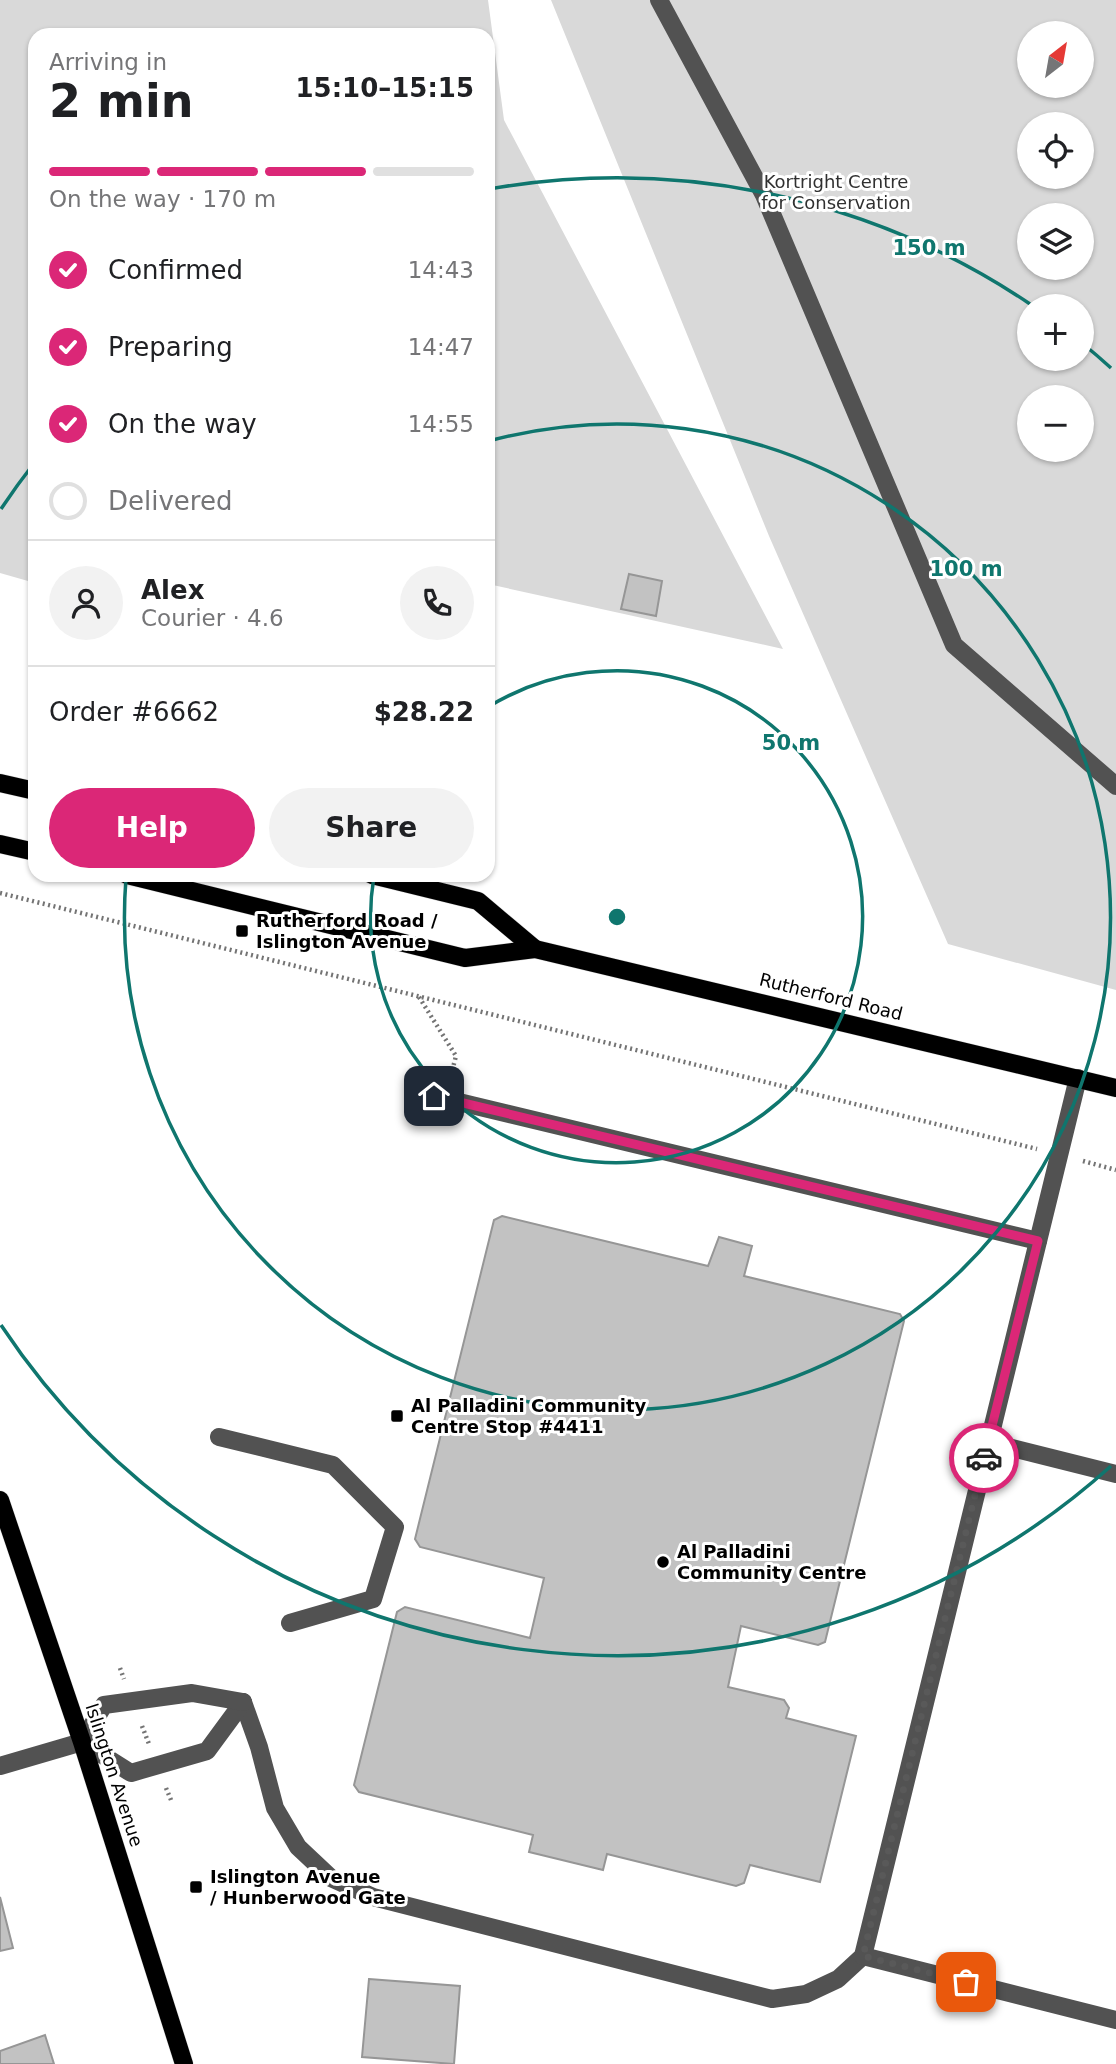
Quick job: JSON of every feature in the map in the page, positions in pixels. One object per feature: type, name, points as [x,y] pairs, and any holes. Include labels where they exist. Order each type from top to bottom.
[{"type":"main road","points":[[0,783],[28,789]]},
{"type":"main road","points":[[0,844],[27,850]]},
{"type":"main road","points":[[0,850],[27,850]]},
{"type":"main road","name":"Rutherford Road","points":[[156,882],[465,958],[535,949],[1116,1088]]},
{"type":"main road","name":"Rutherford Road","points":[[401,882],[478,901],[535,949]]},
{"type":"main road","name":"Islington Avenue","points":[[0,1500],[82,1742],[184,2064]]},
{"type":"street","points":[[659,0],[765,195],[954,645],[1116,786]]},
{"type":"street","points":[[243,1702],[259,1747],[275,1808],[298,1847],[331,1878],[373,1897],[772,1999],[806,1994],[838,1979],[863,1956],[1078,1078]]},
{"type":"street","points":[[439,1097],[1038,1241]]},
{"type":"street","points":[[219,1437],[333,1465],[395,1527],[373,1599],[290,1623]]},
{"type":"street","points":[[988,1442],[1116,1474]]},
{"type":"street","points":[[0,1766],[82,1742],[104,1705],[192,1693],[243,1702]]},
{"type":"street","points":[[82,1742],[131,1773],[207,1751],[243,1702]]},
{"type":"street","points":[[863,1956],[1116,2020]]},
{"type":"path","points":[[0,893],[1116,1170]]},
{"type":"path","points":[[418,996],[456,1056],[439,1097]]},
{"type":"path","points":[[120,1668],[171,1800]]},
{"type":"green space","points":[[0,0],[488,0],[492,28],[28,28],[28,581],[0,573]]},
{"type":"green space","name":"Kortright Centre for Conservation","points":[[551,0],[1116,0],[1116,990],[948,944],[769,536]]},
{"type":"green space","points":[[495,52],[504,120],[783,649],[495,586]]},
{"type":"building","points":[[629,574],[662,581],[656,616],[621,609]]},
{"type":"building","name":"Al Palladini Community Centre","points":[[502,1216],[708,1266],[719,1237],[752,1246],[744,1276],[900,1314],[904,1321],[825,1642],[818,1645],[741,1626],[728,1687],[784,1700],[789,1708],[786,1718],[856,1736],[820,1882],[750,1865],[744,1883],[736,1886],[607,1854],[603,1870],[529,1852],[533,1835],[359,1792],[354,1785],[397,1612],[405,1607],[530,1638],[544,1578],[420,1547],[415,1539],[494,1220]]},
{"type":"building","points":[[0,1897],[13,1948],[0,1951]]},
{"type":"building","points":[[369,1979],[460,1986],[454,2064],[362,2057]]},
{"type":"building","points":[[45,2035],[54,2064],[0,2064],[0,2051]]},
{"type":"way so far","points":[[966,1982],[863,1956],[984,1458]]},
{"type":"place","name":"Rutherford Road / Islington Avenue","points":[[242,931]]},
{"type":"place","name":"Al Palladini Community Centre Stop #4411","points":[[397,1416]]},
{"type":"place","name":"Al Palladini Community Centre","points":[[663,1562]]},
{"type":"place","name":"Islington Avenue / Hunberwood Gate","points":[[196,1887]]},
{"type":"route","points":[[434,1096],[1038,1241],[984,1458]]}]
